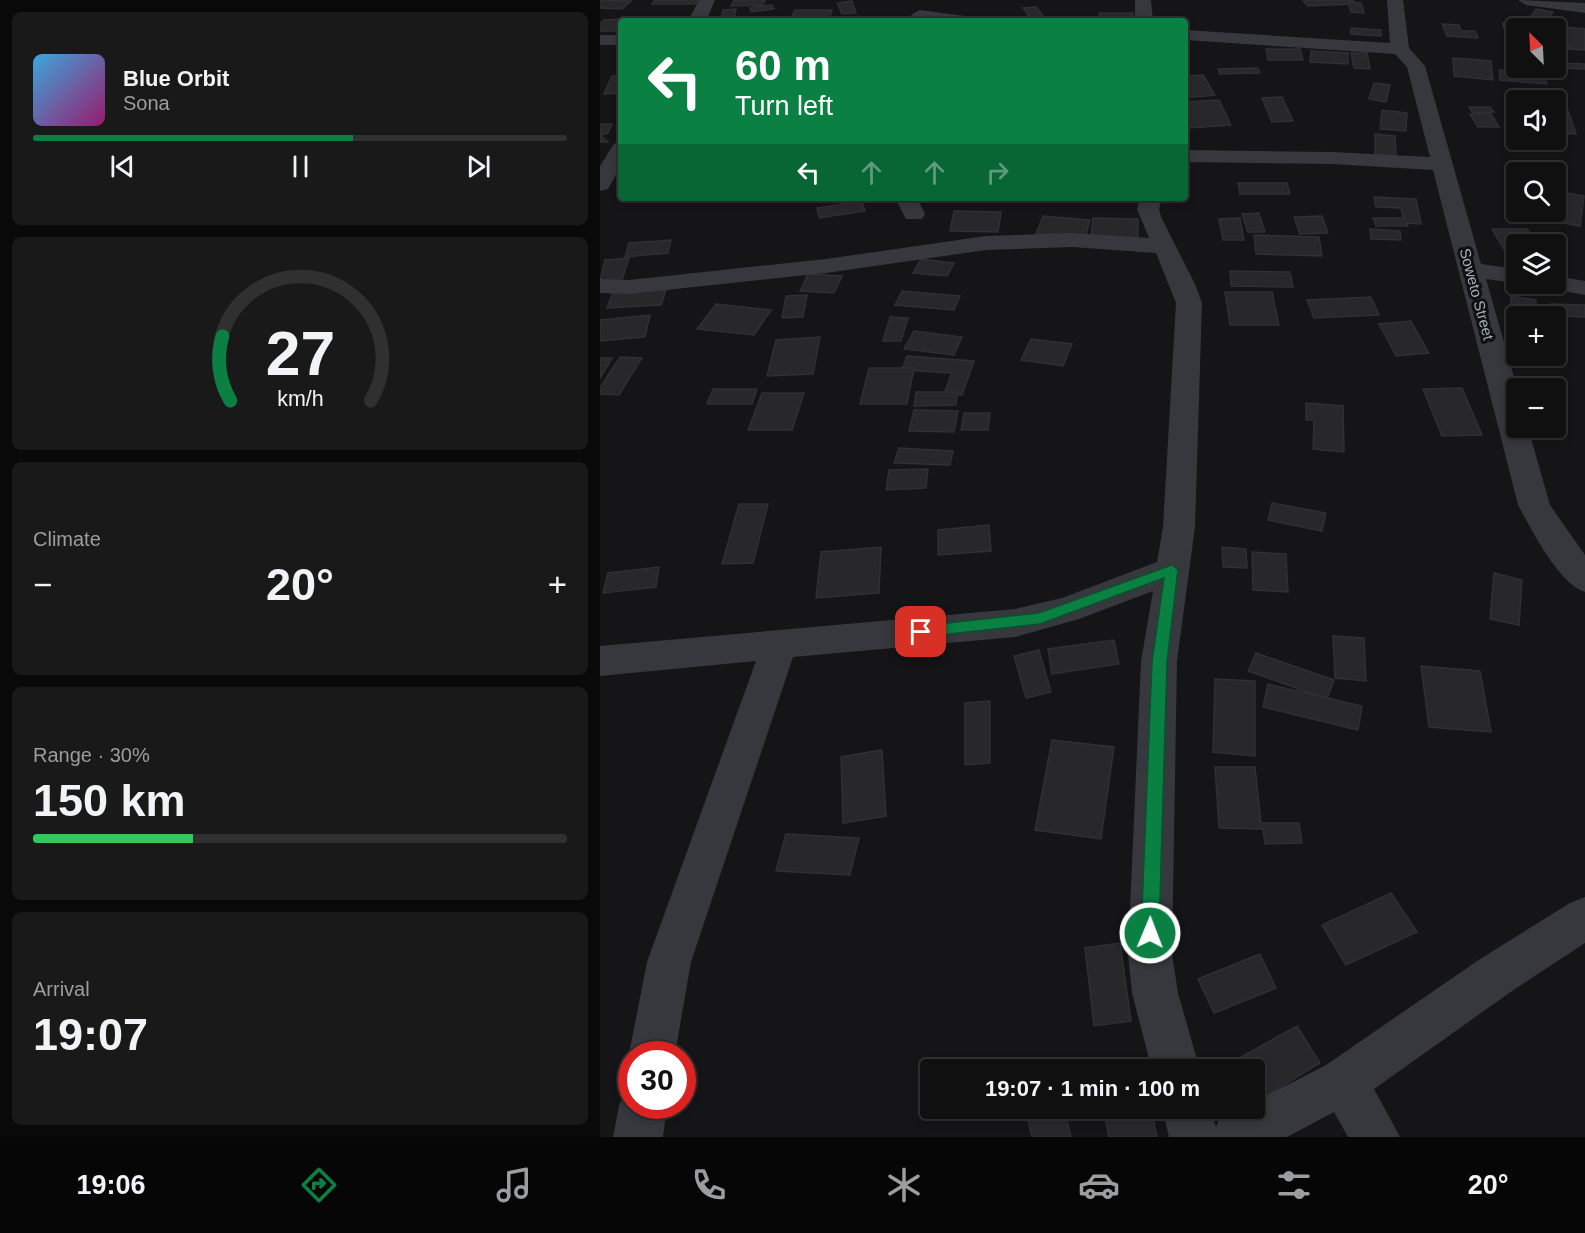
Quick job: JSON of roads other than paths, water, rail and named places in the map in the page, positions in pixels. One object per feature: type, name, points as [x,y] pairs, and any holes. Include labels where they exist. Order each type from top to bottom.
[{"type":"street","points":[[698,18],[707,0]]},
{"type":"street","points":[[1143,0],[1144,18]]},
{"type":"street","points":[[1188,35],[1400,49],[1395,0]]},
{"type":"street","points":[[1526,0],[1585,8]]},
{"type":"street","points":[[921,12],[950,18]]},
{"type":"street","points":[[600,40],[618,40]]},
{"type":"street","name":"Soweto Street","points":[[1400,49],[1416,66],[1534,505],[1549,532],[1585,579]]},
{"type":"street","points":[[600,184],[618,153]]},
{"type":"street","points":[[1188,156],[1332,158],[1442,164]]},
{"type":"street","points":[[1150,201],[1148,209],[1150,217],[1183,284],[1189,303],[1185,330],[1185,412],[1179,526],[1160,662],[1150,954],[1155,993],[1173,1059]]},
{"type":"street","points":[[600,286],[629,287],[826,266],[986,243],[1072,240],[1165,246]]},
{"type":"street","points":[[1471,270],[1506,275]]},
{"type":"street","points":[[1566,285],[1585,288]]},
{"type":"street","points":[[600,661],[1040,619],[1172,570]]},
{"type":"street","points":[[654,1041],[669,962],[780,644]]},
{"type":"street","points":[[1236,1137],[1343,1082],[1496,975],[1585,918]]},
{"type":"street","points":[[1343,1082],[1375,1137]]},
{"type":"street","points":[[638,1137],[641,1119]]},
{"type":"street","points":[[1189,1119],[1194,1137]]}]
